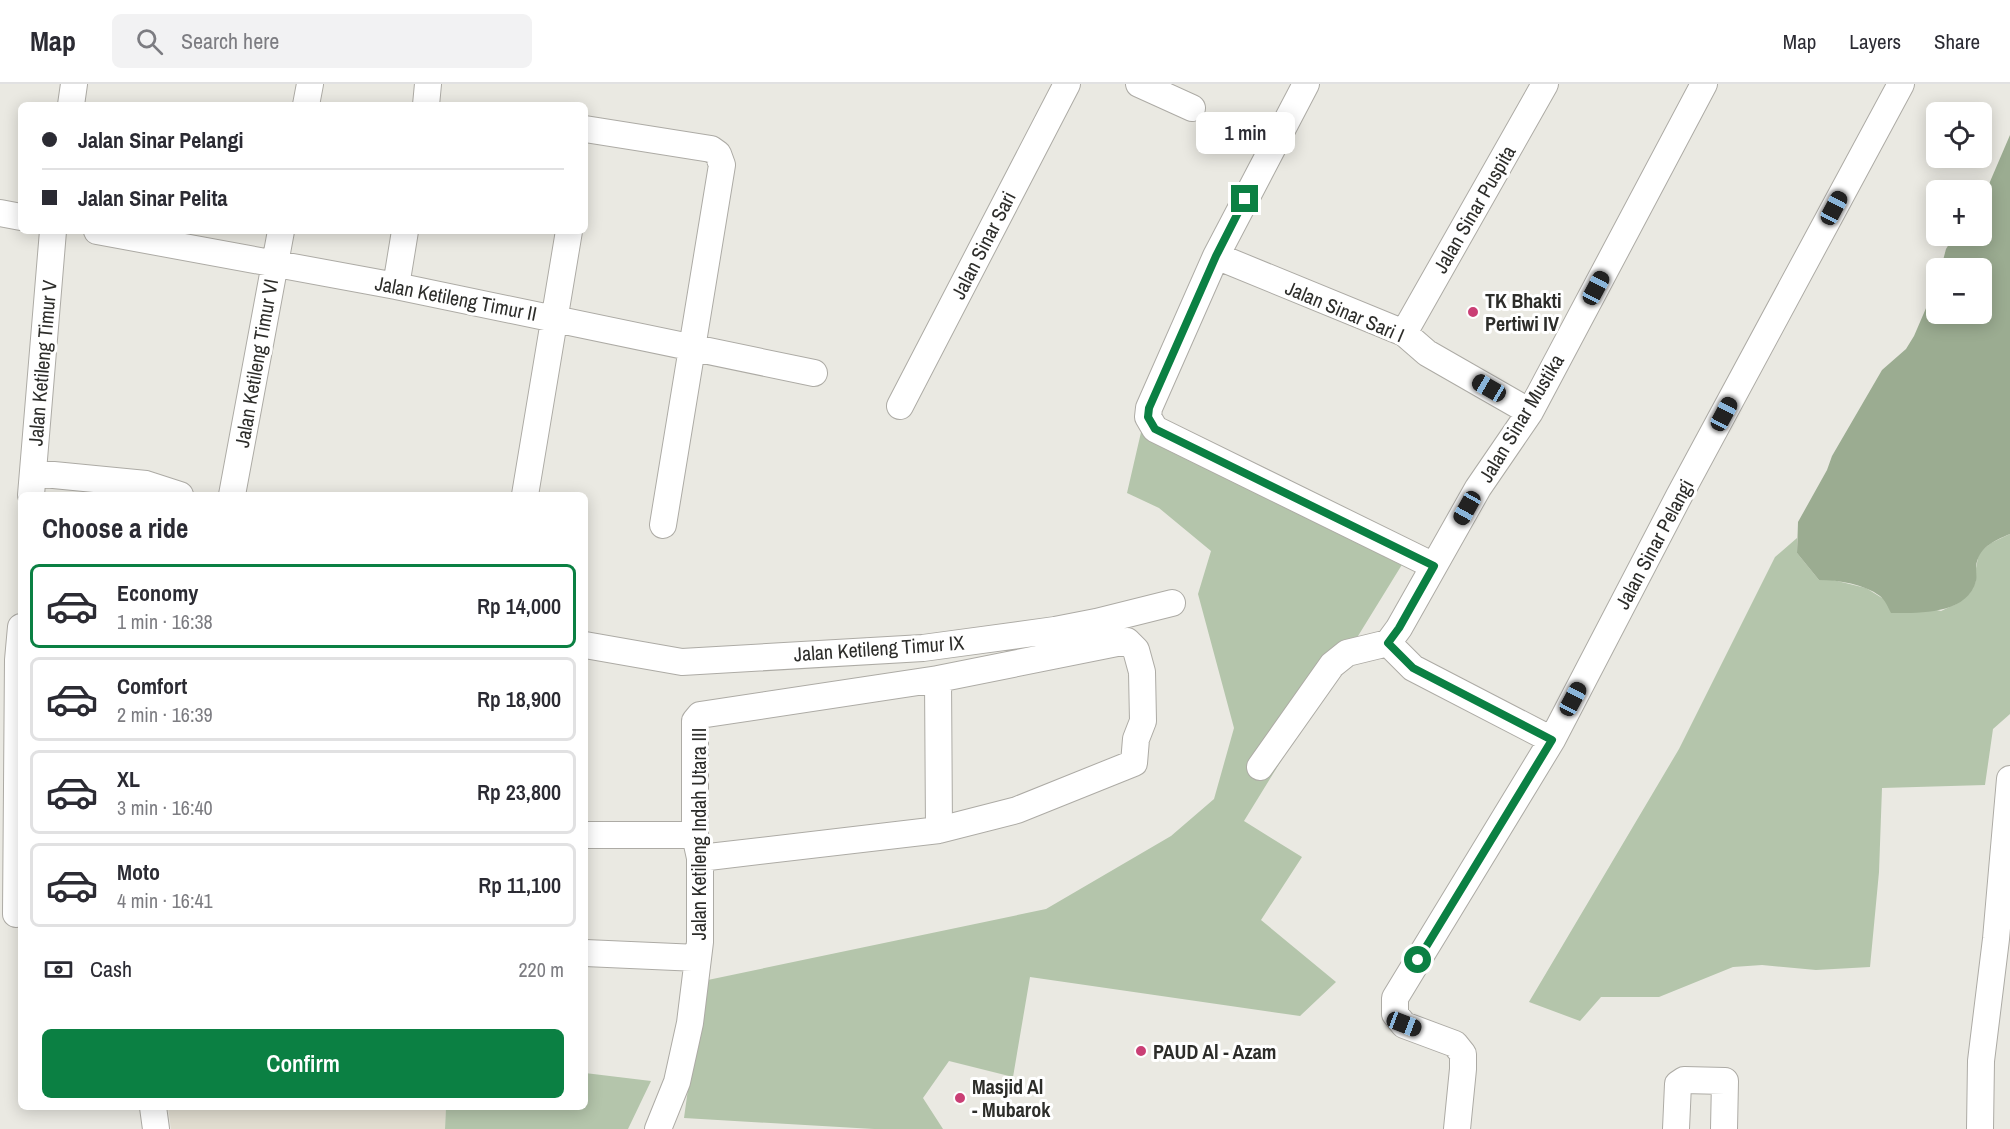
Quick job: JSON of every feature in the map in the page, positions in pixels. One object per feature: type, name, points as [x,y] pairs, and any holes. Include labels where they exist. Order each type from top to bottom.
[{"type":"street","points":[[71,102],[74,84]]},
{"type":"street","points":[[307,102],[310,84]]},
{"type":"street","points":[[426,102],[428,84]]},
{"type":"street","name":"Jalan Sinar Sari","points":[[900,406],[1067,84]]},
{"type":"street","points":[[1139,84],[1192,108]]},
{"type":"street","points":[[1306,84],[1216,256],[1149,408],[1148,417],[1155,429],[1434,566]]},
{"type":"street","name":"Jalan Sinar Puspita","points":[[1404,333],[1545,84]]},
{"type":"street","name":"Jalan Sinar Mustika","points":[[1388,643],[1399,628],[1478,488],[1530,412],[1704,84]]},
{"type":"street","name":"Jalan Sinar Pelangi","points":[[1457,1129],[1464,1068],[1463,1054],[1455,1044],[1404,1024],[1395,1014],[1395,998],[1552,740],[1679,496],[1901,84]]},
{"type":"street","points":[[588,132],[711,149],[718,154],[722,165],[663,525]]},
{"type":"street","points":[[0,213],[18,216]]},
{"type":"street","name":"Jalan Ketileng Timur V","points":[[32,484],[53,234]]},
{"type":"street","name":"Jalan Ketileng Timur II","points":[[114,234],[396,286],[814,373]]},
{"type":"street","name":"Jalan Ketileng Timur VI","points":[[233,492],[279,234]]},
{"type":"street","points":[[396,286],[405,234]]},
{"type":"street","points":[[526,492],[569,234]]},
{"type":"street","name":"Jalan Sinar Sari I","points":[[1216,256],[1404,333],[1428,353],[1530,412]]},
{"type":"street","points":[[32,484],[146,484],[171,492]]},
{"type":"street","name":"Jalan Ketileng Timur IX","points":[[588,646],[682,662],[923,648],[1055,630],[1172,603]]},
{"type":"street","points":[[588,835],[698,846],[939,830],[1017,810],[1134,763],[1136,739],[1143,721],[1142,672],[1136,650],[1127,641],[938,679],[939,830]]},
{"type":"street","points":[[1260,767],[1332,665],[1347,654],[1388,643],[1413,668],[1552,740]]},
{"type":"street","points":[[12,915],[18,660]]},
{"type":"street","name":"Jalan Ketileng Indah Utara III","points":[[658,1129],[676,1082],[686,1042],[700,942],[695,721],[700,715],[938,679]]},
{"type":"street","points":[[1980,1129],[1981,1060],[1996,939],[2010,779]]},
{"type":"street","points":[[588,953],[698,958]]},
{"type":"street","points":[[1676,1129],[1678,1084],[1684,1080],[1725,1081],[1724,1129]]},
{"type":"street","points":[[153,1110],[156,1129]]},
{"type":"shaded area","points":[[168,1110],[446,1110],[445,1129],[171,1129]]},
{"type":"green space","points":[[2010,135],[2010,534],[1983,550],[1977,560],[1976,581],[1971,592],[1963,600],[1940,610],[1891,613],[1882,598],[1867,588],[1843,582],[1819,580],[1797,553],[1798,522],[1827,470],[1832,456],[1882,370],[1906,349],[1926,308],[1926,324],[1992,324],[1992,258],[1944,258],[1948,246],[1992,246],[1991,180]]},
{"type":"green space","points":[[1142,428],[1403,563],[1244,821],[1302,857],[1261,920],[1336,982],[1300,1016],[1030,977],[1013,1077],[949,1061],[923,1098],[943,1129],[874,1129],[684,1118],[703,981],[1046,909],[1171,836],[1214,799],[1234,728],[1198,594],[1211,551],[1159,508],[1127,493]]},
{"type":"green space","points":[[2010,534],[2010,714],[1993,729],[1985,785],[1882,788],[1879,872],[1870,967],[1816,970],[1762,965],[1733,967],[1659,997],[1601,997],[1580,1021],[1529,1002],[1679,749],[1775,557],[1797,538],[1797,553],[1819,580],[1833,580],[1866,588],[1882,598],[1941,611],[1956,604],[1969,594],[1976,581],[1979,553],[1991,543]]},
{"type":"green space","points":[[588,1073],[651,1081],[628,1129],[445,1129],[446,1110],[588,1110]]},
{"type":"place","name":"TK Bhakti Pertiwi IV","points":[[1473,312]]},
{"type":"place","name":"PAUD Al - Azam","points":[[1141,1051]]},
{"type":"place","name":"Masjid Al - Mubarok","points":[[960,1098]]},
{"type":"route","points":[[1245,199],[1216,256],[1149,408],[1148,417],[1155,429],[1434,566],[1388,643],[1413,668],[1552,740],[1418,960]]}]
